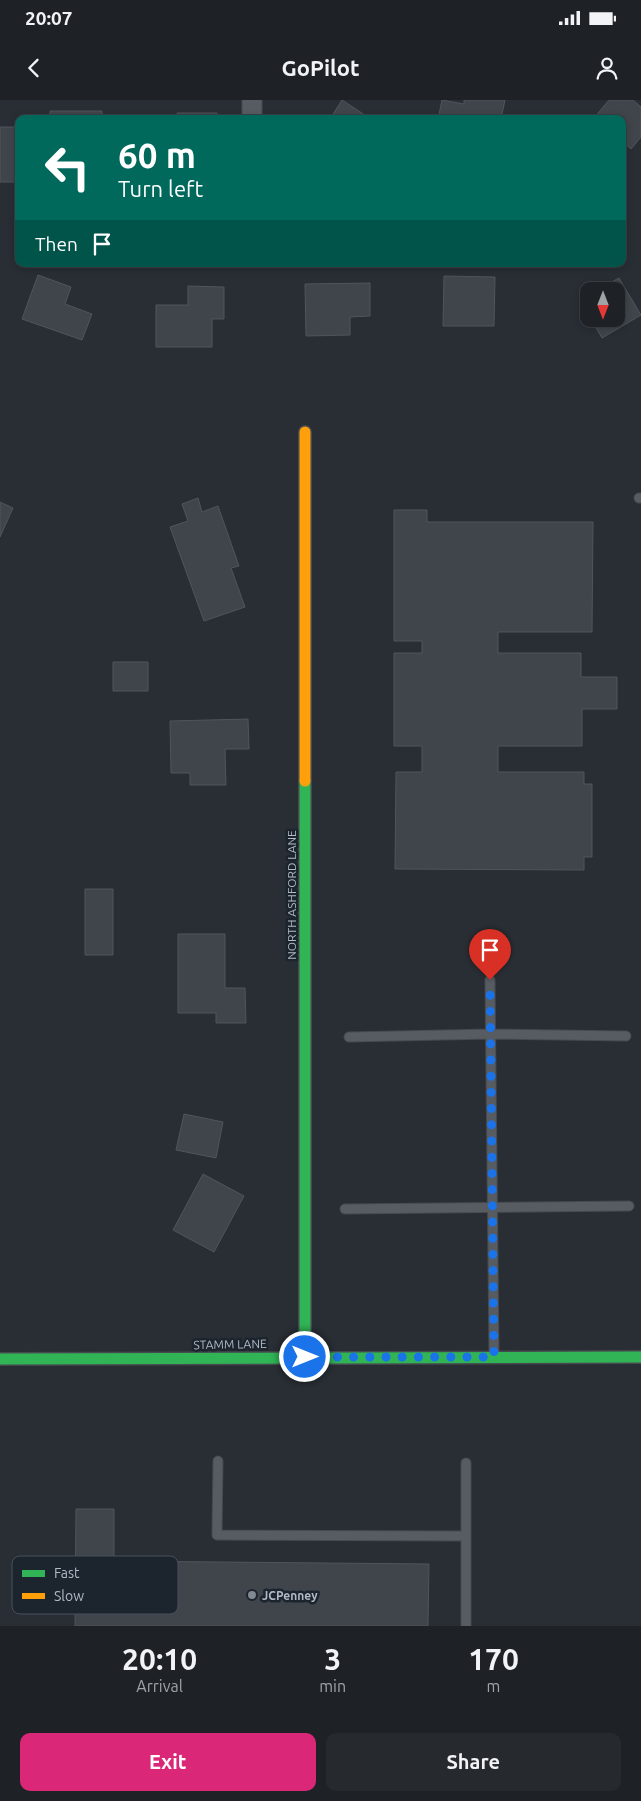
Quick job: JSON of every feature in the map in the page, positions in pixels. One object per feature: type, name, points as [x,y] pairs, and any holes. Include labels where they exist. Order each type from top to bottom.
[{"type":"street","points":[[252,100],[252,115]]},
{"type":"street","name":"NORTH ASHFORD LANE","points":[[305,1357],[306,432]]},
{"type":"street","name":"STAMM LANE","points":[[0,1360],[305,1357],[641,1357]]},
{"type":"lane","points":[[490,980],[494,1357]]},
{"type":"lane","points":[[349,1036],[490,1034],[626,1036]]},
{"type":"lane","points":[[345,1209],[629,1206]]},
{"type":"lane","points":[[218,1461],[217,1535],[466,1536]]},
{"type":"lane","points":[[466,1463],[466,1626]]},
{"type":"building","points":[[342,100],[365,115],[333,115]]},
{"type":"building","points":[[442,100],[464,104],[464,100],[505,100],[502,115],[439,115]]},
{"type":"building","points":[[609,100],[633,100],[641,107],[641,137],[631,149],[626,145],[626,115],[596,115]]},
{"type":"building","points":[[50,111],[102,111],[102,115],[50,115]]},
{"type":"building","points":[[177,113],[217,113],[217,115],[177,115]]},
{"type":"building","points":[[0,127],[15,127],[15,182],[0,182]]},
{"type":"building","points":[[38,275],[71,287],[65,304],[92,314],[82,340],[22,319]]},
{"type":"building","points":[[444,276],[495,277],[494,326],[443,326]]},
{"type":"building","points":[[619,278],[621,282],[612,282]]},
{"type":"building","points":[[370,283],[370,316],[350,317],[350,335],[306,336],[305,284]]},
{"type":"building","points":[[188,286],[224,287],[224,319],[212,319],[212,347],[156,347],[156,305],[188,305]]},
{"type":"building","points":[[625,288],[641,315],[625,324]]},
{"type":"building","points":[[596,328],[619,328],[602,338]]},
{"type":"building","points":[[198,498],[202,512],[218,506],[239,566],[231,568],[245,607],[204,621],[170,527],[188,521],[182,504]]},
{"type":"building","points":[[0,502],[13,508],[0,537]]},
{"type":"building","points":[[394,510],[427,510],[427,522],[593,522],[592,632],[498,632],[498,653],[581,653],[581,677],[617,677],[617,709],[582,709],[582,746],[498,746],[498,772],[584,772],[584,784],[592,784],[592,857],[584,857],[584,870],[395,869],[396,772],[422,772],[422,746],[394,746],[394,653],[422,653],[422,641],[394,641]]},
{"type":"building","points":[[113,662],[148,662],[148,691],[113,691]]},
{"type":"building","points":[[248,719],[249,749],[225,749],[226,785],[190,785],[190,773],[171,773],[170,721]]},
{"type":"building","points":[[85,889],[113,889],[113,955],[85,955]]},
{"type":"building","points":[[178,934],[225,934],[225,988],[245,988],[246,1023],[216,1023],[216,1013],[178,1013]]},
{"type":"building","points":[[184,1114],[223,1122],[216,1158],[176,1150]]},
{"type":"building","points":[[203,1174],[244,1196],[214,1252],[173,1230]]},
{"type":"building","name":"JCPenney","points":[[76,1509],[114,1509],[114,1556],[76,1556]]},
{"type":"building","name":"JCPenney","points":[[178,1562],[429,1564],[428,1626],[75,1626],[75,1614],[178,1614]]},
{"type":"traffic: fast","points":[[305,781],[305,1357]]},
{"type":"traffic: fast","points":[[0,1359],[641,1357]]},
{"type":"traffic: slow","points":[[305,432],[305,781]]},
{"type":"place","name":"JCPenney","points":[[252,1595]]},
{"type":"route","points":[[305,1357],[494,1357],[490,980]]}]
